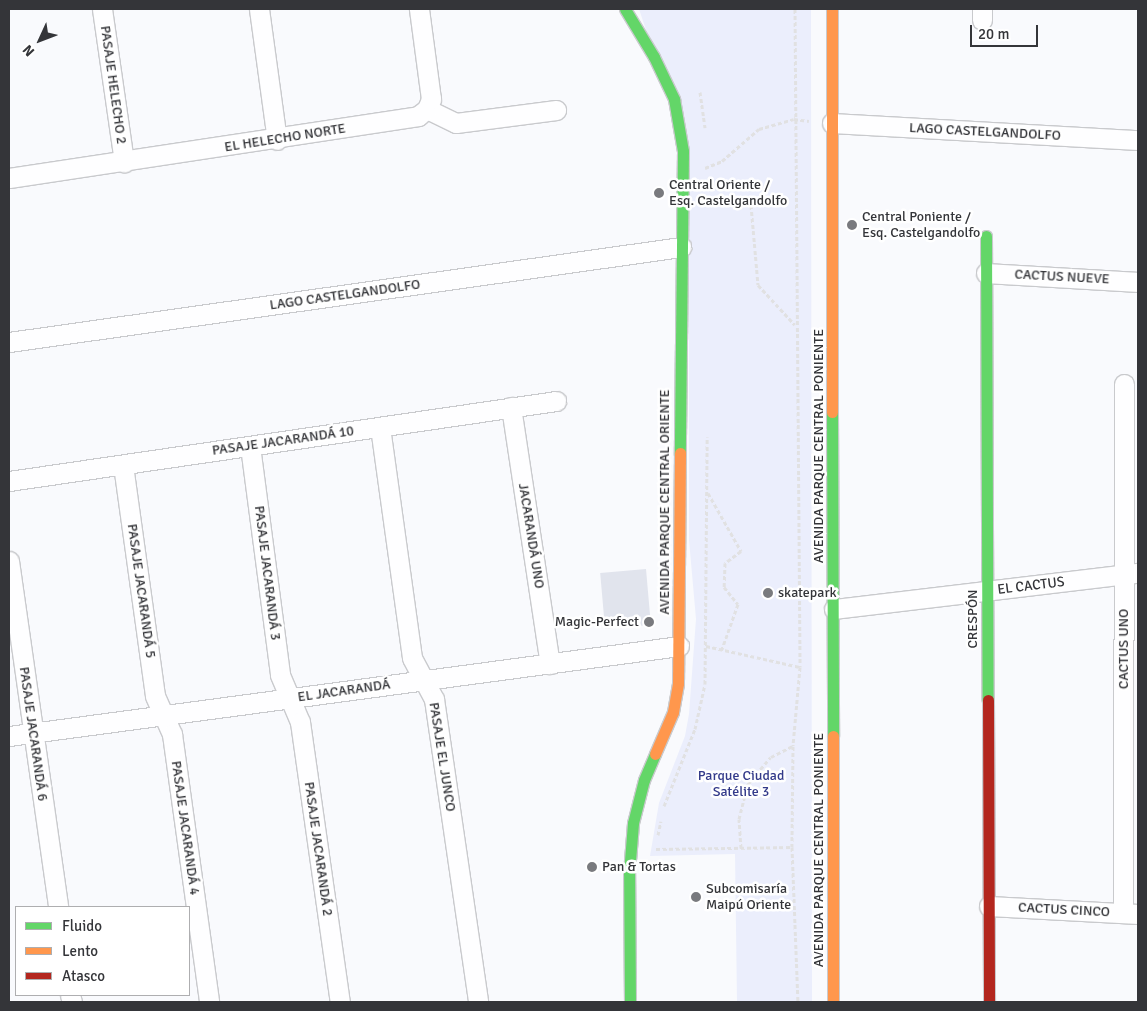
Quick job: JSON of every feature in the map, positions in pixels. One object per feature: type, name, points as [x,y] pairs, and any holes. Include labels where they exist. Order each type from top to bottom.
[{"type":"street","name":"PASAJE HELECHO 2","points":[[102,9],[124,162]]},
{"type":"street","points":[[259,9],[277,140]]},
{"type":"street","points":[[419,9],[431,99],[427,109],[456,123],[556,110]]},
{"type":"street","name":"AVENIDA PARQUE CENTRAL ORIENTE","points":[[625,9],[654,57],[679,114],[682,151],[679,646],[672,712],[644,780],[634,823],[629,873],[630,1002]]},
{"type":"street","name":"AVENIDA PARQUE CENTRAL PONIENTE","points":[[832,9],[833,1002]]},
{"type":"street","name":"EL HELECHO NORTE","points":[[9,178],[277,140],[418,116],[427,109]]},
{"type":"street","name":"LAGO CASTELGANDOLFO","points":[[832,123],[1138,140]]},
{"type":"street","name":"CRESPÓN","points":[[986,236],[989,1002]]},
{"type":"street","name":"LAGO CASTELGANDOLFO","points":[[9,342],[681,247]]},
{"type":"street","name":"CACTUS NUEVE","points":[[986,273],[1138,282]]},
{"type":"street","name":"CACTUS UNO","points":[[1124,384],[1131,416],[1131,914]]},
{"type":"street","name":"PASAJE JACARANDÁ 10","points":[[9,481],[556,401]]},
{"type":"street","name":"JACARANDÁ UNO","points":[[512,407],[550,664]]},
{"type":"street","name":"PASAJE EL JUNCO","points":[[380,427],[412,658],[434,699],[478,1002]]},
{"type":"street","name":"PASAJE JACARANDÁ 3","points":[[250,446],[280,675],[290,698]]},
{"type":"street","name":"PASAJE JACARANDÁ 5","points":[[123,464],[155,696],[163,715]]},
{"type":"street","name":"PASAJE JACARANDÁ 6","points":[[9,561],[58,906]]},
{"type":"street","name":"EL CACTUS","points":[[834,609],[1131,574]]},
{"type":"street","name":"EL JACARANDÁ","points":[[9,736],[679,646]]},
{"type":"street","name":"PASAJE JACARANDÁ 2","points":[[290,698],[300,722],[340,1002]]},
{"type":"street","name":"PASAJE JACARANDÁ 4","points":[[163,715],[172,734],[209,1002]]},
{"type":"street","name":"CACTUS CINCO","points":[[989,906],[1131,914]]},
{"type":"path","points":[[795,9],[794,119],[800,667],[793,746],[792,847],[798,1002]]},
{"type":"path","points":[[705,168],[722,161],[759,129],[794,119],[832,123]]},
{"type":"path","points":[[705,201],[740,200],[751,205],[758,285],[796,326]]},
{"type":"path","points":[[707,492],[741,552],[726,563],[724,587],[738,604],[722,649]]},
{"type":"path","points":[[706,646],[800,667]]},
{"type":"path","points":[[741,848],[739,819],[748,784],[771,756],[793,746]]},
{"type":"path","points":[[656,850],[792,847]]},
{"type":"green space","name":"Parque Ciudad Satélite 3","points":[[639,9],[811,9],[812,1002],[737,1002],[735,854],[650,856],[659,803],[685,736],[689,714],[696,619],[689,540],[689,159]]},
{"type":"building","points":[[646,569],[651,625],[605,629],[600,573]]},
{"type":"traffic: fast","points":[[625,9],[654,57],[674,99],[683,151],[680,453]]},
{"type":"traffic: fast","points":[[986,236],[988,700]]},
{"type":"traffic: fast","points":[[832,412],[833,736]]},
{"type":"traffic: fast","points":[[630,1002],[629,873],[633,823],[644,780],[655,754]]},
{"type":"traffic: slow","points":[[832,9],[832,412]]},
{"type":"traffic: slow","points":[[655,754],[673,712],[678,683],[680,453]]},
{"type":"traffic: slow","points":[[833,736],[833,1002]]},
{"type":"traffic: jam","points":[[988,700],[989,1002]]},
{"type":"place","name":"Central Oriente / Esq. Castelgandolfo","points":[[659,193]]},
{"type":"place","name":"Central Poniente / Esq. Castelgandolfo","points":[[852,225]]},
{"type":"place","name":"skatepark","points":[[768,593]]},
{"type":"place","name":"Magic-Perfect","points":[[649,622]]},
{"type":"place","name":"Pan & Tortas","points":[[592,867]]},
{"type":"place","name":"Subcomisaría Maipú Oriente","points":[[696,897]]}]
